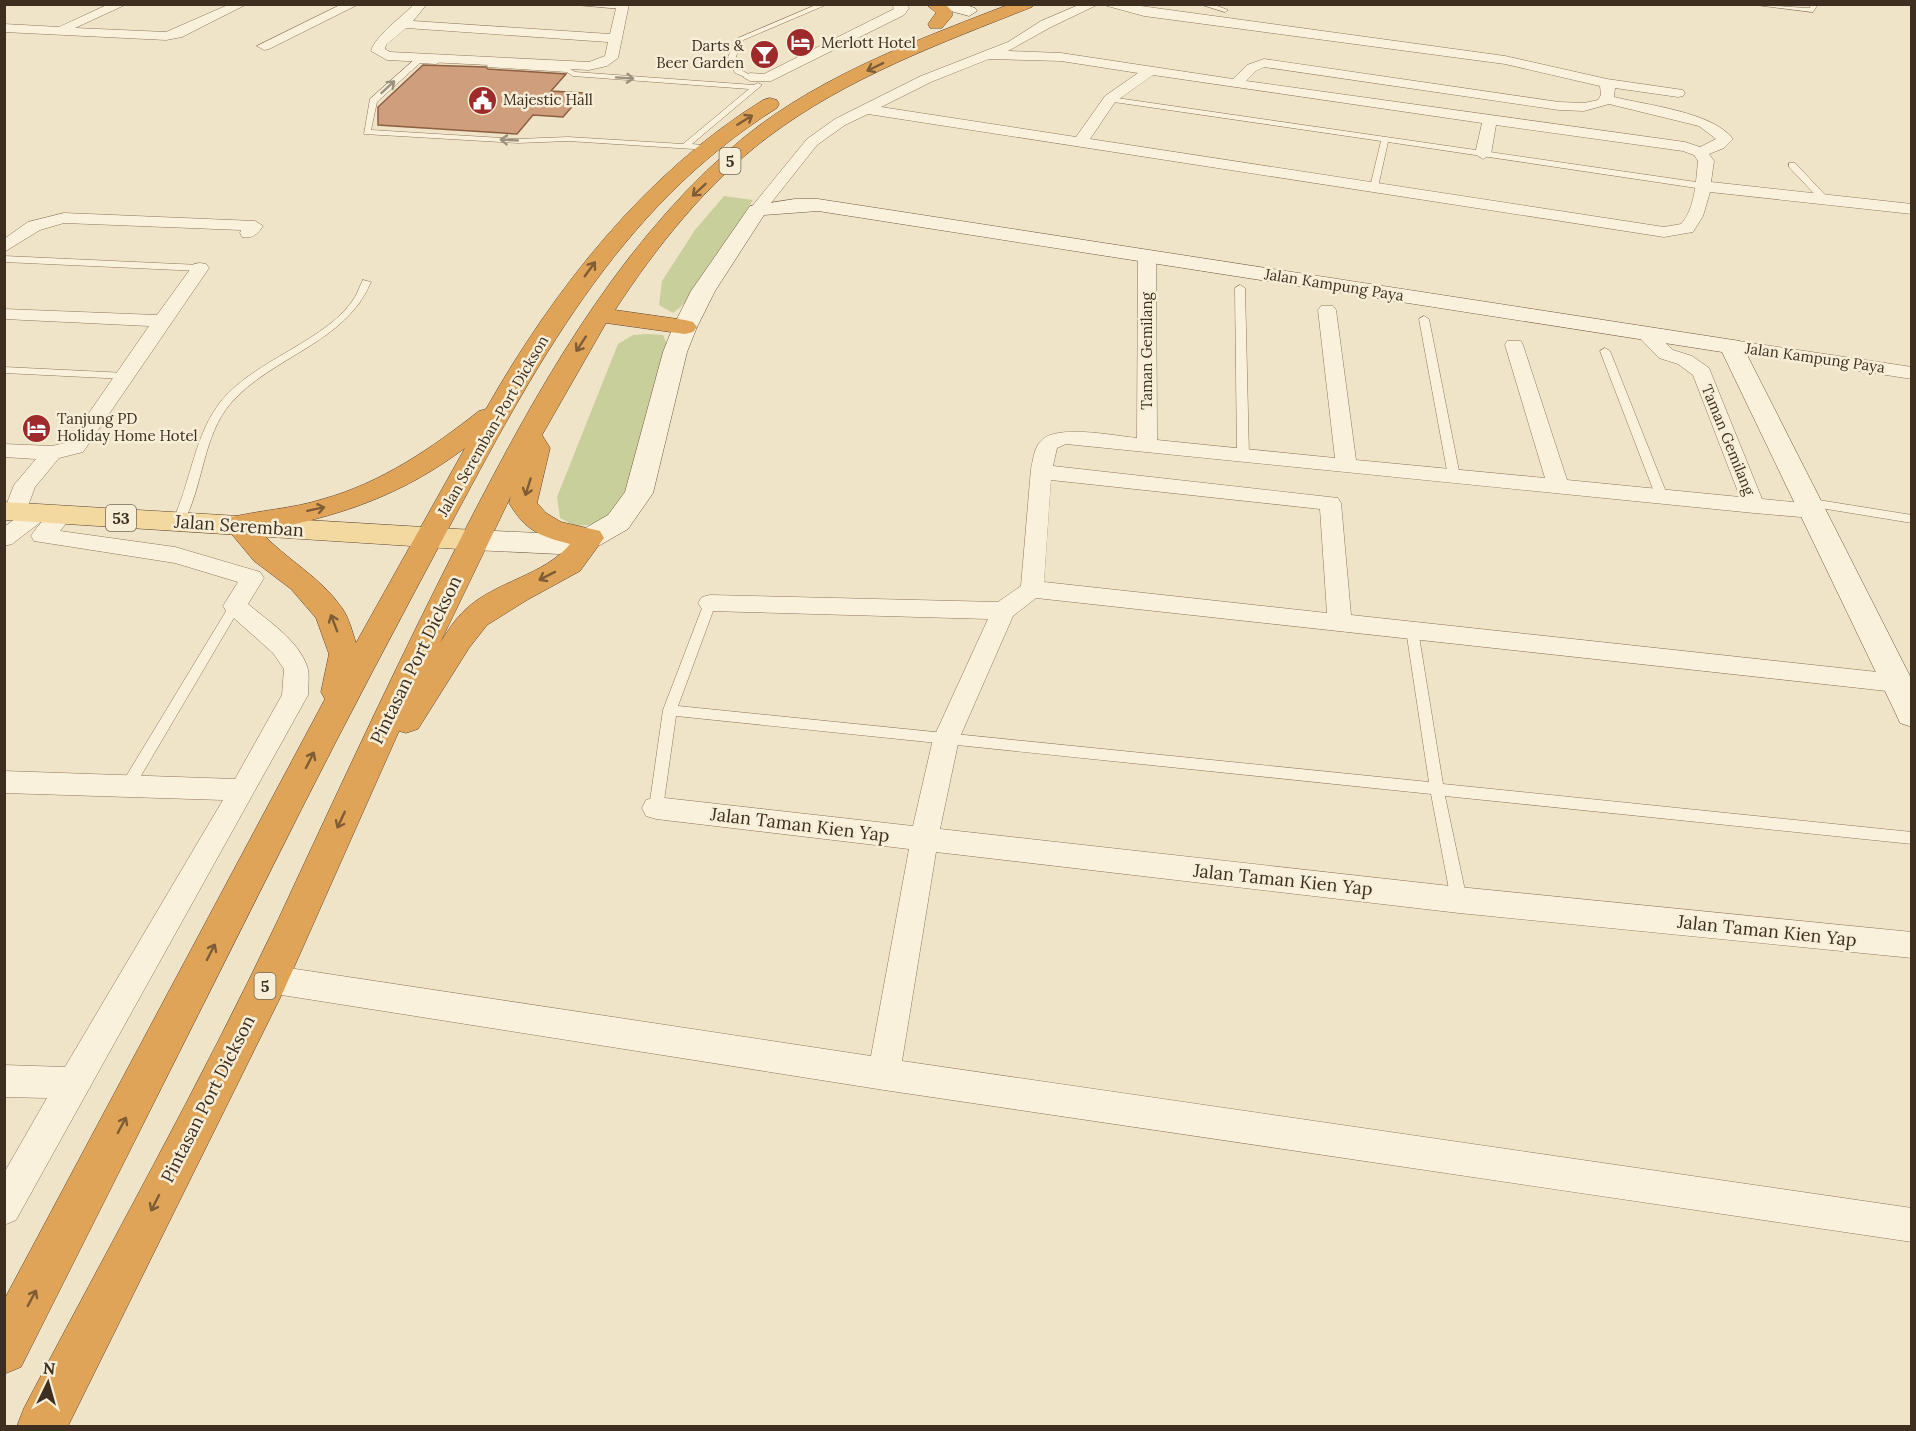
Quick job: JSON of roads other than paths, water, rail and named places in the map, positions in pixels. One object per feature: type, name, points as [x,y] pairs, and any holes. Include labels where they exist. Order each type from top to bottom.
[{"type":"highway","name":"Jalan Seremban-Port Dickson","points":[[428,538],[501,406],[535,350],[593,266],[652,200],[730,129],[797,87],[859,56],[938,11],[978,8],[993,10],[1010,4]]},
{"type":"highway","name":"Jalan Seremban-Port Dickson","points":[[474,540],[531,430],[577,350],[648,246],[694,194],[760,134],[840,84],[922,45],[1026,4]]},
{"type":"highway","points":[[600,315],[685,327]]},
{"type":"highway","points":[[238,525],[332,506],[368,493],[411,472],[455,444],[501,406]]},
{"type":"highway","points":[[359,781],[416,708],[458,640],[476,617],[516,592],[570,564],[590,538],[547,528],[531,517],[523,502],[537,448],[531,430]]},
{"type":"highway","points":[[238,525],[264,554],[302,582],[330,614],[345,654],[330,720]]},
{"type":"highway","name":"5","points":[[4,1350],[330,720],[428,538]]},
{"type":"highway","name":"Pintasan Port Dickson","points":[[42,1426],[269,979],[359,781],[474,540]]},
{"type":"main road","name":"Jalan Seremban","points":[[30,513],[474,540]]},
{"type":"street","points":[[56,31],[121,4]]},
{"type":"street","points":[[4,28],[165,36],[177,34],[241,4]]},
{"type":"street","points":[[264,46],[353,4]]},
{"type":"street","points":[[421,4],[403,24],[380,43],[378,51],[387,56],[569,67],[589,66],[611,58],[623,6]]},
{"type":"street","points":[[757,81],[898,12],[903,8],[898,4]]},
{"type":"street","points":[[474,540],[559,544],[590,538],[618,522],[639,493],[675,352],[703,291],[757,210],[812,142],[840,122],[865,109],[926,80],[1013,45],[1058,18],[1093,4]]},
{"type":"street","points":[[1106,4],[1144,12],[1196,11],[1505,60],[1607,83],[1678,93]]},
{"type":"street","points":[[403,24],[614,38]]},
{"type":"street","points":[[988,55],[1061,57],[1149,72],[1684,147],[1700,152],[1719,145],[1725,140],[1719,132],[1704,123],[1605,99]]},
{"type":"street","points":[[1236,84],[1248,69],[1255,64],[1264,63],[1558,106],[1584,106],[1603,103],[1608,95],[1607,83]]},
{"type":"street","points":[[1080,142],[1110,99],[1149,72]]},
{"type":"street","points":[[865,109],[1664,232],[1685,230],[1693,222],[1703,186],[1706,161],[1700,152]]},
{"type":"street","points":[[1483,154],[1490,120]]},
{"type":"street","points":[[1703,186],[1911,209]]},
{"type":"street","name":"Jalan Kampung Paya","points":[[757,210],[795,205],[818,206],[1911,373]]},
{"type":"street","points":[[4,247],[34,226],[64,218],[255,226],[248,234]]},
{"type":"street","name":"Taman Gemilang","points":[[1147,446],[1148,256]]},
{"type":"street","points":[[4,450],[52,453],[76,447],[126,376],[160,321],[200,268]]},
{"type":"street","points":[[1327,310],[1346,466]]},
{"type":"street","points":[[4,314],[160,321]]},
{"type":"street","name":"Taman Gemilang","points":[[1645,334],[1666,354],[1685,360],[1701,372],[1754,506]]},
{"type":"street","points":[[1514,345],[1558,486]]},
{"type":"street","points":[[1731,346],[1911,714]]},
{"type":"street","points":[[1032,589],[1036,524],[1046,449],[1054,441],[1066,438],[1754,506],[1809,506]]},
{"type":"street","points":[[4,1208],[73,1083],[243,790],[295,694],[296,668],[282,647],[235,606],[252,578],[221,565],[164,551],[42,536],[30,513],[25,484],[52,453]]},
{"type":"street","points":[[1042,472],[1330,503],[1340,622]]},
{"type":"street","points":[[4,539],[30,513]]},
{"type":"street","points":[[884,1074],[924,840],[946,739],[1003,611],[1032,589],[1896,683]]},
{"type":"street","points":[[710,603],[1003,611]]},
{"type":"street","points":[[4,782],[127,788],[243,790]]},
{"type":"street","name":"Jalan Taman Kien Yap","points":[[656,808],[1460,900],[1911,945]]},
{"type":"street","points":[[269,979],[884,1074],[1911,1225]]},
{"type":"street","points":[[4,1081],[73,1083]]},
{"type":"lane","points":[[568,4],[623,6]]},
{"type":"lane","points":[[757,81],[738,71],[732,57],[738,40],[825,4]]},
{"type":"lane","points":[[1202,4],[1225,10]]},
{"type":"lane","points":[[1751,4],[1806,10],[1814,10],[1815,4]]},
{"type":"lane","points":[[709,148],[568,139],[518,141],[367,132],[373,101],[418,61],[569,67],[573,74],[757,81]]},
{"type":"lane","points":[[684,147],[757,81]]},
{"type":"lane","points":[[1110,99],[1703,186]]},
{"type":"lane","points":[[1374,187],[1385,139]]},
{"type":"lane","points":[[1792,165],[1825,200]]},
{"type":"lane","points":[[4,259],[200,268]]},
{"type":"lane","points":[[178,522],[185,510],[206,437],[217,411],[259,372],[334,324],[360,298],[366,282]]},
{"type":"lane","points":[[1240,288],[1243,456]]},
{"type":"lane","points":[[1424,319],[1454,476]]},
{"type":"lane","points":[[1605,351],[1662,497]]},
{"type":"lane","points":[[4,369],[126,376]]},
{"type":"lane","points":[[1809,506],[1911,519]]},
{"type":"lane","points":[[656,808],[670,710],[710,603]]},
{"type":"lane","points":[[127,788],[235,606]]},
{"type":"lane","points":[[1412,630],[1437,789],[1460,900]]},
{"type":"lane","points":[[670,710],[1911,838]]},
{"type":"place","name":"Merlott Hotel","points":[[800,43]]},
{"type":"place","name":"Darts & Beer Garden","points":[[765,55]]},
{"type":"place","name":"Majestic Hall","points":[[482,100]]},
{"type":"place","name":"Tanjung PD Holiday Home Hotel","points":[[36,428]]}]
